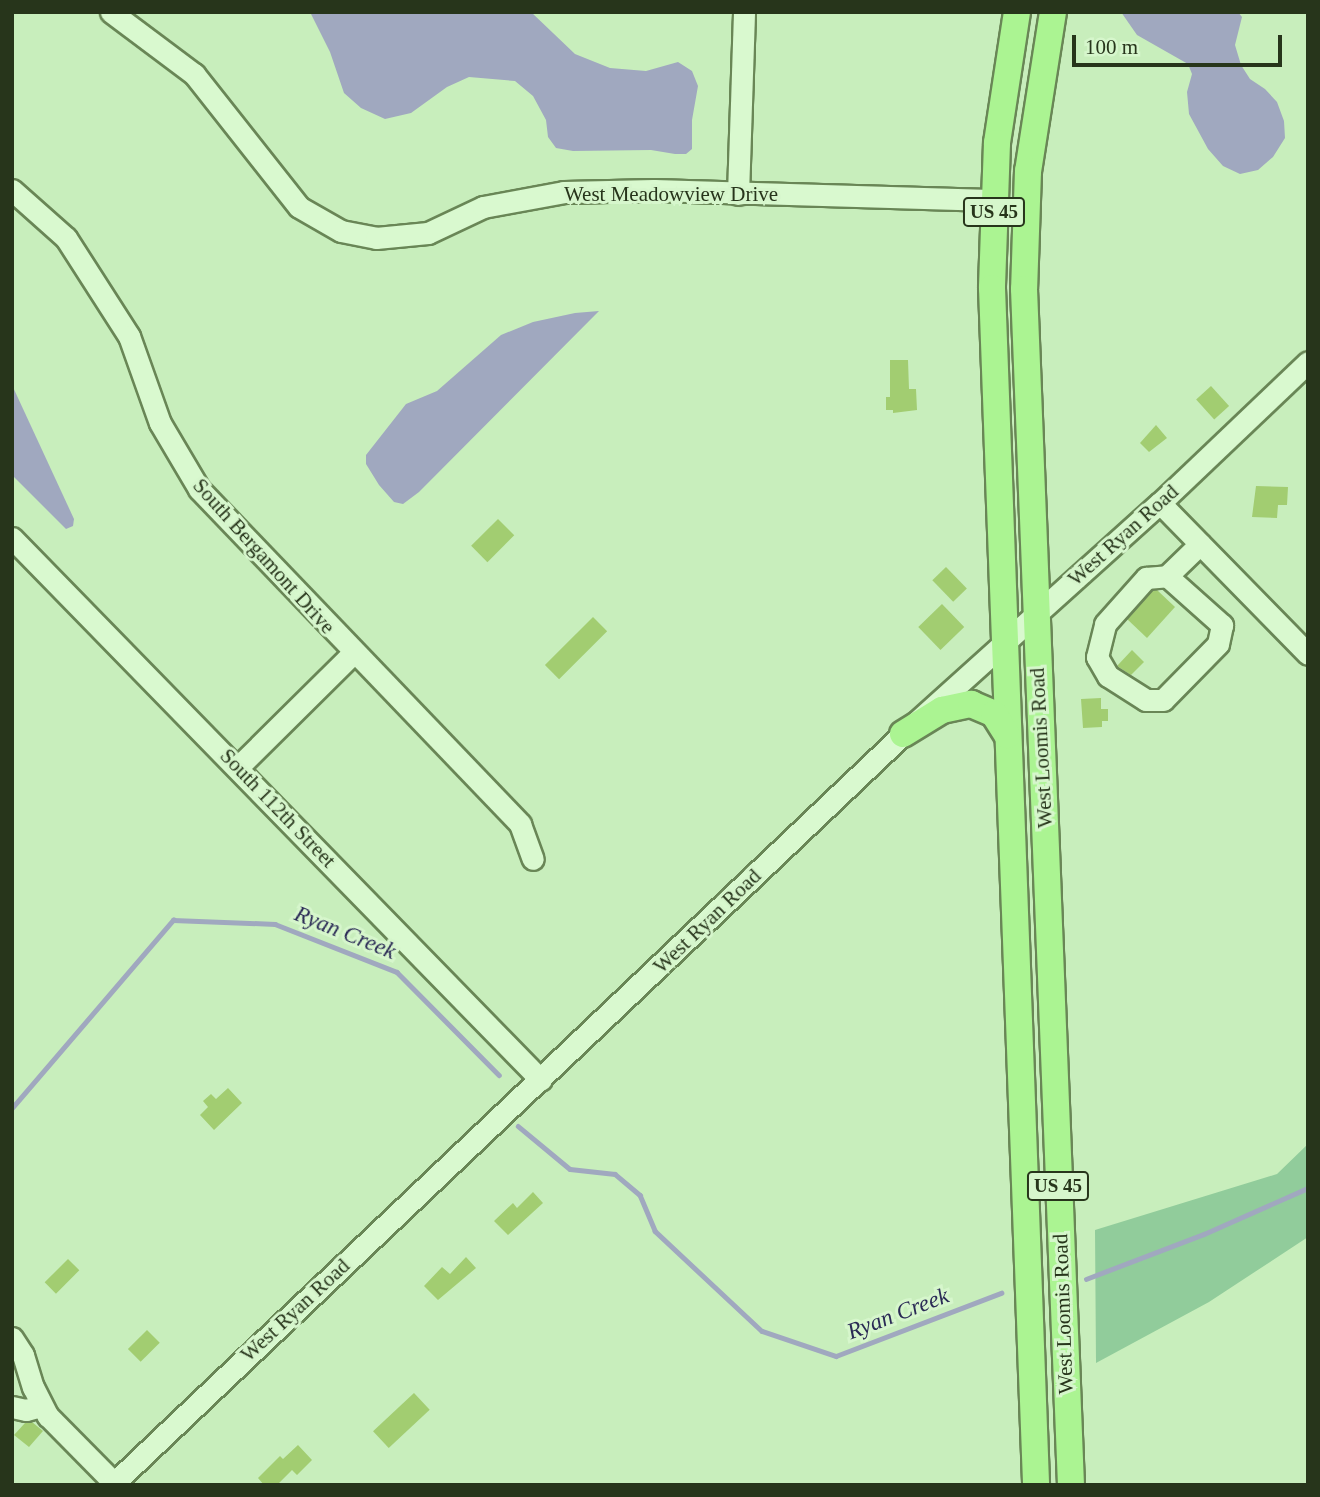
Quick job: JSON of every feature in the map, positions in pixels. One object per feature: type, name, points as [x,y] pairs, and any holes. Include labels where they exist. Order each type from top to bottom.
[{"type":"main road","name":"West Loomis Road","points":[[1017,12],[997,143],[993,321],[1036,1485]]},
{"type":"main road","name":"West Loomis Road","points":[[1053,12],[1028,171],[1025,319],[1071,1485]]},
{"type":"main road","points":[[993,321],[1025,319]]},
{"type":"main road","points":[[903,734],[942,710],[971,704],[995,714],[1007,735]]},
{"type":"main road","points":[[1021,1105],[1055,1102]]},
{"type":"street","name":"West Meadowview Drive","points":[[111,12],[194,74],[299,208],[341,231],[376,238],[428,233],[484,207],[564,192],[654,190],[995,200]]},
{"type":"street","points":[[738,194],[744,12]]},
{"type":"street","name":"South Bergamont Drive","points":[[12,190],[66,237],[122,325],[160,423],[199,489],[353,653],[520,824],[533,859]]},
{"type":"street","name":"West Ryan Road","points":[[113,1484],[903,734],[1160,503],[1308,362]]},
{"type":"street","points":[[1160,503],[1308,654]]},
{"type":"street","name":"South 112th Street","points":[[12,538],[541,1080]]},
{"type":"street","points":[[1167,576],[1222,625],[1218,644],[1163,700],[1146,700],[1108,676],[1097,656],[1105,624],[1146,578],[1167,576],[1200,544]]},
{"type":"street","points":[[238,767],[353,653]]},
{"type":"street","points":[[12,1338],[23,1355],[41,1406],[113,1484]]},
{"type":"street","points":[[12,1408],[26,1410],[41,1406]]},
{"type":"green space","points":[[1308,1144],[1308,1237],[1209,1302],[1096,1363],[1095,1230],[1277,1174]]},
{"type":"water","points":[[310,12],[531,12],[575,54],[610,68],[646,71],[678,62],[692,71],[698,86],[692,120],[692,149],[686,154],[675,154],[651,150],[573,151],[556,148],[548,137],[546,120],[533,96],[515,81],[469,77],[447,87],[411,113],[385,119],[361,108],[344,93],[330,52]]},
{"type":"water","points":[[1121,12],[1238,12],[1242,17],[1235,45],[1241,65],[1250,79],[1265,89],[1277,102],[1284,121],[1285,138],[1273,157],[1258,170],[1240,174],[1223,166],[1208,149],[1189,114],[1187,92],[1192,74],[1188,64],[1137,35]]},
{"type":"water","points":[[599,311],[419,492],[403,504],[394,502],[379,485],[366,464],[366,455],[406,404],[437,391],[501,335],[533,322]]},
{"type":"water","points":[[12,385],[74,519],[73,526],[66,529],[12,475]]},
{"type":"building","points":[[890,360],[908,360],[909,389],[916,389],[917,410],[893,413],[893,410],[886,410],[886,397],[890,397]]},
{"type":"building","points":[[1211,386],[1229,406],[1214,419],[1196,399]]},
{"type":"building","points":[[1156,425],[1167,438],[1149,452],[1140,443]]},
{"type":"building","points":[[1256,486],[1288,487],[1287,505],[1278,505],[1277,518],[1252,517]]},
{"type":"building","points":[[498,519],[514,535],[487,562],[471,546]]},
{"type":"building","points":[[946,567],[967,589],[953,602],[932,580]]},
{"type":"building","points":[[1157,590],[1175,607],[1147,638],[1127,619],[1152,591]]},
{"type":"building","points":[[942,604],[964,627],[940,650],[918,627]]},
{"type":"building","points":[[593,617],[607,631],[559,679],[545,665]]},
{"type":"building","points":[[1132,650],[1144,662],[1131,675],[1117,666]]},
{"type":"building","points":[[1101,698],[1101,709],[1108,709],[1108,721],[1102,721],[1102,727],[1083,728],[1081,699]]},
{"type":"building","points":[[228,1088],[242,1103],[214,1130],[200,1115],[208,1107],[203,1101],[211,1094],[216,1099]]},
{"type":"building","points":[[533,1192],[543,1203],[508,1235],[494,1221],[513,1203],[517,1208]]},
{"type":"building","points":[[466,1257],[476,1268],[438,1300],[424,1286],[442,1267],[450,1274]]},
{"type":"building","points":[[68,1259],[79,1270],[56,1294],[45,1282]]},
{"type":"building","points":[[147,1330],[160,1343],[141,1362],[128,1349]]},
{"type":"building","points":[[414,1393],[430,1410],[389,1448],[373,1431]]},
{"type":"building","points":[[32,1422],[43,1431],[29,1447],[14,1435],[25,1423]]},
{"type":"building","points":[[298,1445],[312,1460],[297,1475],[292,1470],[277,1485],[264,1485],[258,1478],[280,1456],[283,1459]]},
{"type":"waterway","name":"Ryan Creek","points":[[12,1108],[173,920],[275,924],[397,972],[499,1075]]},
{"type":"waterway","name":"Ryan Creek","points":[[518,1126],[570,1169],[615,1174],[640,1195],[655,1231],[762,1331],[836,1356],[1001,1293]]},
{"type":"waterway","name":"Ryan Creek","points":[[1086,1279],[1204,1234],[1308,1188]]}]
